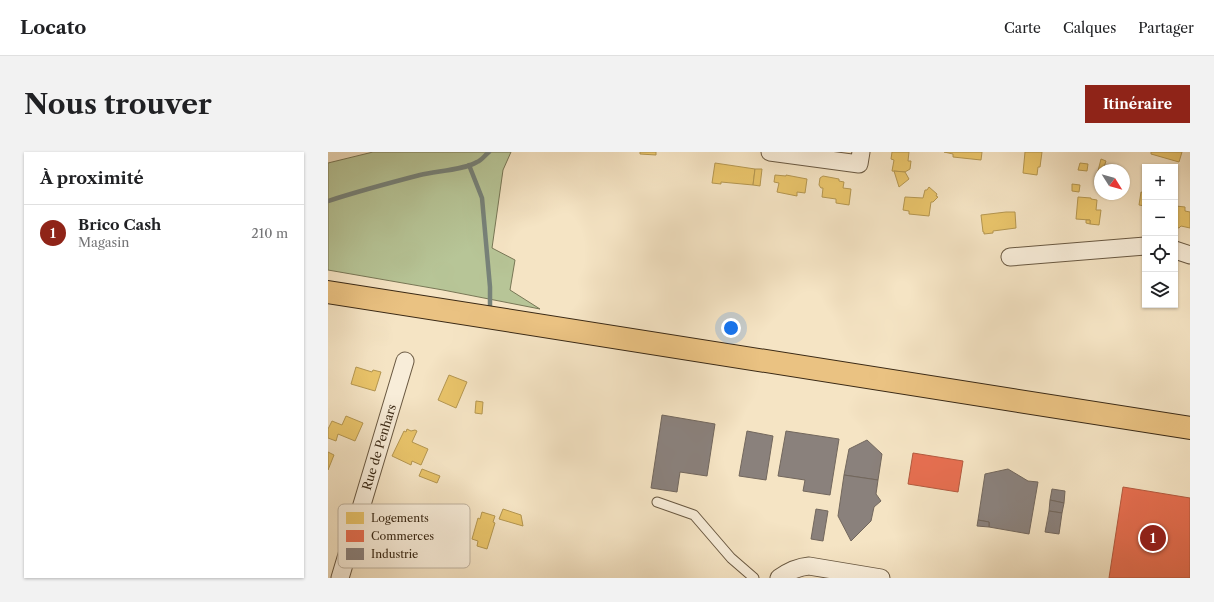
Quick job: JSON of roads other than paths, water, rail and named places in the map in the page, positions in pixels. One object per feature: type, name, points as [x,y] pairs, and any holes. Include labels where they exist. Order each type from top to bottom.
[{"type":"main road","points":[[328,292],[1190,428]]},
{"type":"street","points":[[770,152],[860,164],[861,152]]},
{"type":"street","points":[[1010,257],[1142,246]]},
{"type":"street","points":[[1178,251],[1190,255]]},
{"type":"street","name":"Rue de Penhars","points":[[362,504],[405,361]]},
{"type":"street","points":[[779,578],[800,567],[809,566],[881,578]]},
{"type":"street","name":"Rue de Penhars","points":[[340,578],[343,568]]},
{"type":"lane","points":[[657,502],[694,514],[732,558],[754,578]]},
{"type":"waterway","points":[[328,201],[420,175],[465,167],[479,161],[489,152]]},
{"type":"waterway","points":[[469,165],[482,198],[490,287],[490,307]]},
{"type":"place","name":"Brico Cash","points":[[1153,538]]}]
